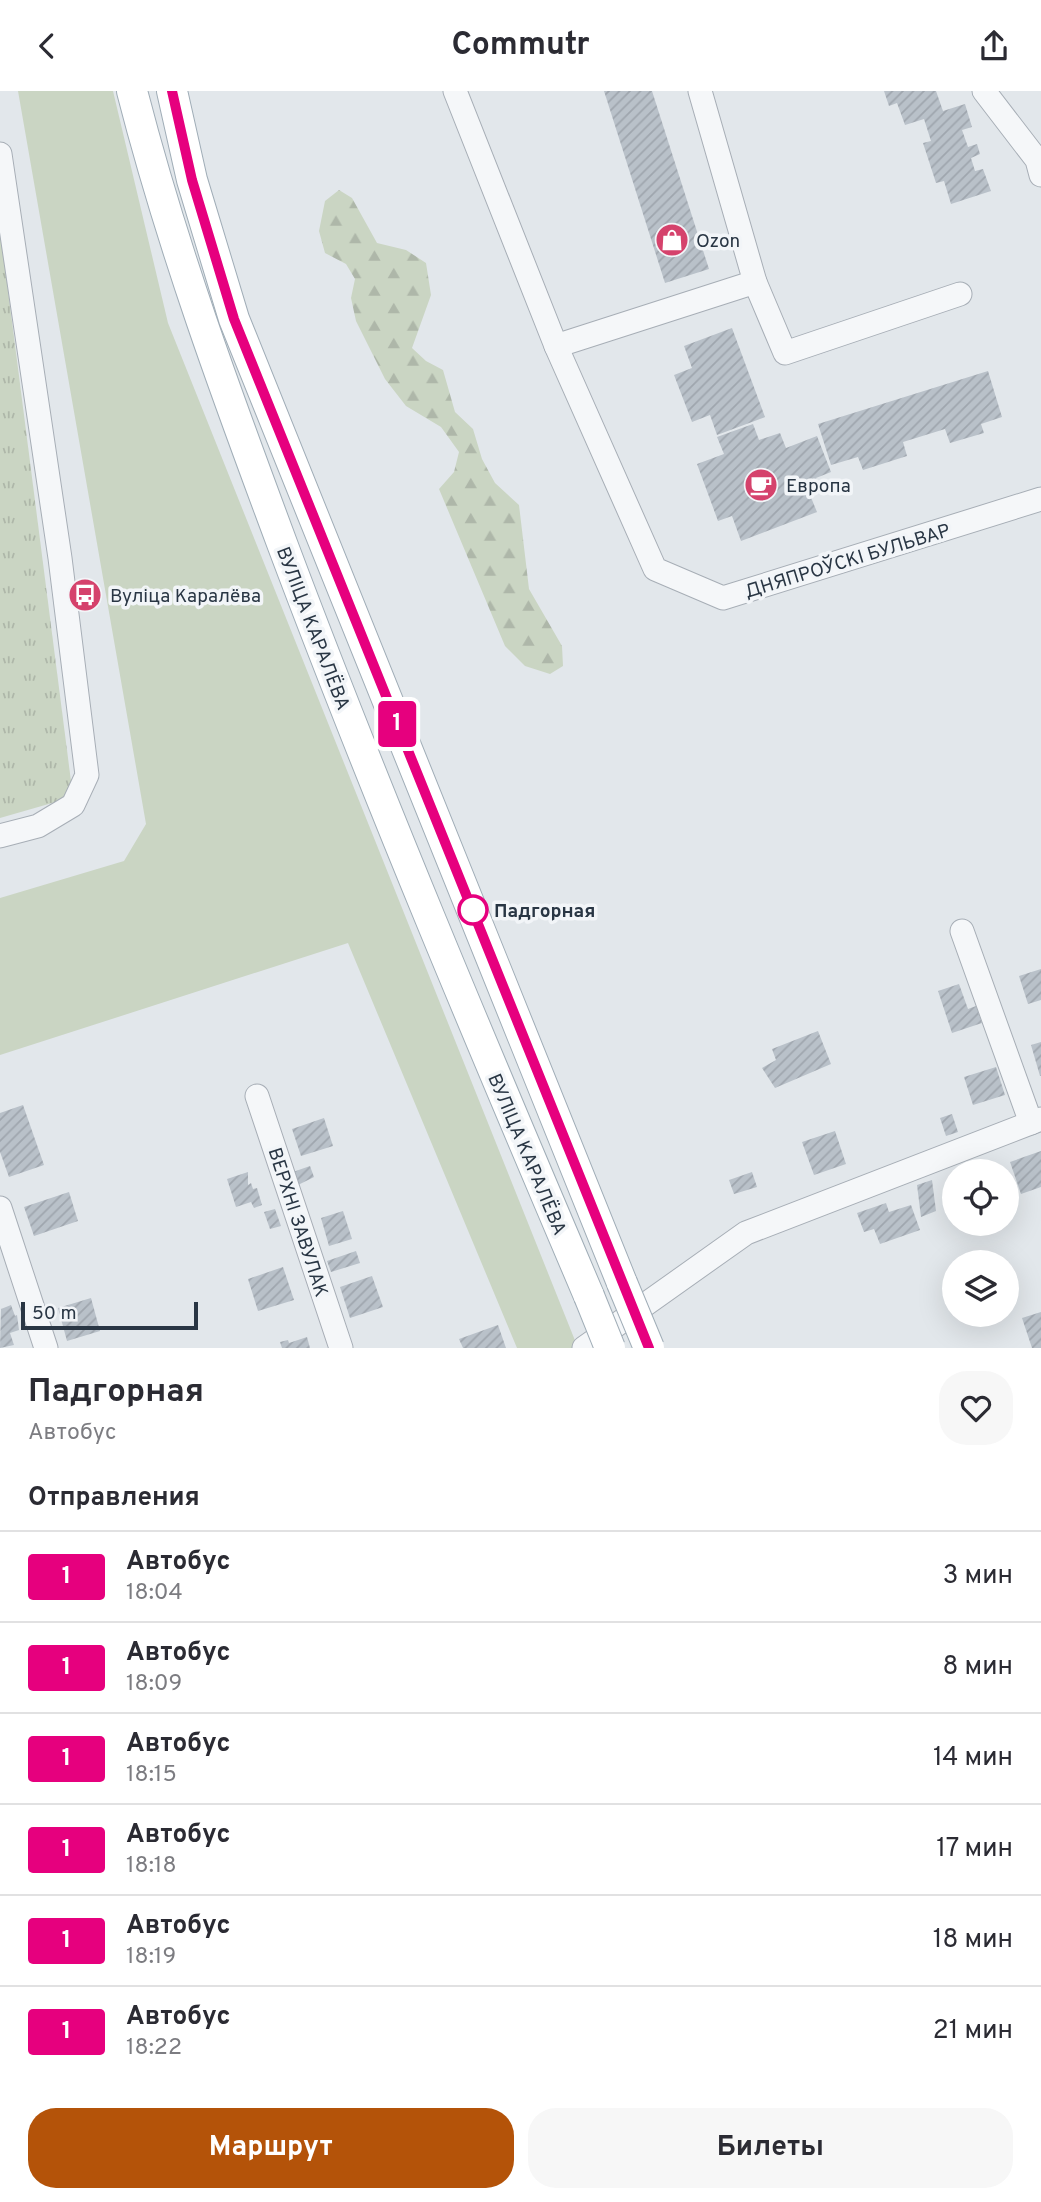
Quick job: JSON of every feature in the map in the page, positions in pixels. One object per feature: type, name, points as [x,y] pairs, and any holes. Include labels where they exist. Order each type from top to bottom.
[{"type":"main road","name":"ВУЛІЦА КАРАЛЁВА","points":[[132,91],[158,193],[206,340],[337,689],[436,935],[610,1348]]},
{"type":"main road","name":"ВУЛІЦА КАРАЛЁВА","points":[[172,91],[192,180],[234,319],[649,1348]]},
{"type":"street","points":[[455,91],[556,346],[755,282]]},
{"type":"street","points":[[700,91],[755,282],[785,353],[960,294]]},
{"type":"street","points":[[984,91],[1037,160],[1041,174]]},
{"type":"street","points":[[0,154],[60,558],[87,775],[73,804],[38,826],[0,836]]},
{"type":"street","name":"ДНЯПРОЎСКІ БУЛЬВАР","points":[[556,346],[655,569],[723,598],[1041,499]]},
{"type":"street","points":[[584,1348],[746,1233],[1036,1121],[962,931]]},
{"type":"street","name":"ВЕРХНІ ЗАВУЛАК","points":[[257,1096],[341,1348]]},
{"type":"street","points":[[0,1208],[46,1348]]},
{"type":"green space","points":[[18,91],[113,91],[168,323],[578,1348],[517,1348],[348,943],[0,1055],[0,898],[124,861],[146,824]]},
{"type":"green space","points":[[339,190],[352,198],[377,243],[406,250],[426,263],[431,295],[412,348],[426,361],[443,370],[455,412],[473,429],[482,459],[495,483],[519,505],[529,589],[562,646],[563,666],[550,674],[525,666],[505,646],[439,489],[454,472],[459,452],[441,427],[406,406],[385,379],[356,321],[351,298],[355,279],[346,264],[325,253],[319,231],[325,201]]},
{"type":"green space","points":[[0,228],[73,797],[0,818]]},
{"type":"building","points":[[604,91],[652,91],[709,269],[665,283]]},
{"type":"building","points":[[884,91],[936,91],[943,111],[965,104],[972,127],[962,130],[968,147],[977,144],[980,154],[971,158],[975,171],[983,169],[991,191],[951,204],[944,181],[936,183],[923,143],[931,141],[924,119],[905,125],[897,103],[889,106]]},
{"type":"building","points":[[732,328],[765,417],[717,435],[710,415],[692,422],[674,375],[692,368],[684,346]]},
{"type":"building","points":[[988,371],[1002,417],[981,424],[984,433],[950,443],[945,429],[903,442],[907,456],[863,470],[858,457],[831,465],[818,424]]},
{"type":"building","name":"Европа","points":[[753,424],[759,440],[780,433],[786,448],[817,436],[831,472],[816,478],[821,491],[810,495],[817,512],[741,541],[732,516],[718,521],[697,464],[724,454],[717,437]]},
{"type":"building","points":[[1041,969],[1041,1000],[1028,1004],[1019,976]]},
{"type":"building","points":[[959,984],[968,1009],[976,1006],[982,1023],[952,1033],[938,991]]},
{"type":"building","points":[[818,1031],[831,1064],[775,1088],[762,1068],[776,1060],[772,1049]]},
{"type":"building","points":[[1041,1042],[1041,1076],[1040,1076],[1031,1045]]},
{"type":"building","points":[[996,1067],[1005,1095],[973,1105],[964,1077]]},
{"type":"building","points":[[23,1105],[44,1165],[9,1177],[0,1152],[0,1113]]},
{"type":"building","points":[[952,1114],[958,1132],[946,1136],[940,1118]]},
{"type":"building","points":[[324,1118],[333,1146],[301,1156],[292,1129]]},
{"type":"building","points":[[835,1131],[846,1164],[814,1175],[802,1142]]},
{"type":"building","points":[[1041,1151],[1041,1187],[1021,1194],[1018,1159]]},
{"type":"building","points":[[310,1166],[314,1177],[298,1185],[293,1172]]},
{"type":"building","points":[[248,1172],[248,1185],[251,1183],[253,1189],[257,1188],[262,1205],[254,1208],[251,1202],[236,1207],[227,1179]]},
{"type":"building","points":[[752,1172],[757,1187],[734,1194],[729,1180]]},
{"type":"building","points":[[932,1180],[936,1211],[921,1217],[917,1185]]},
{"type":"building","points":[[69,1192],[78,1221],[34,1236],[24,1207]]},
{"type":"building","points":[[886,1203],[889,1212],[911,1205],[920,1230],[880,1244],[874,1229],[864,1232],[857,1213]]},
{"type":"building","points":[[275,1209],[281,1226],[270,1229],[264,1212]]},
{"type":"building","points":[[343,1211],[352,1239],[329,1246],[321,1218]]},
{"type":"building","points":[[356,1251],[360,1263],[331,1272],[327,1261]]},
{"type":"building","points":[[283,1267],[294,1300],[258,1311],[248,1279]]},
{"type":"building","points":[[372,1276],[383,1307],[350,1318],[340,1287]]},
{"type":"building","points":[[91,1298],[100,1331],[67,1341],[58,1308]]},
{"type":"building","points":[[11,1305],[15,1316],[17,1315],[19,1330],[10,1333],[14,1345],[0,1348],[1,1309]]},
{"type":"building","points":[[1041,1312],[1041,1348],[1032,1348],[1022,1318]]},
{"type":"building","points":[[498,1325],[506,1348],[463,1348],[459,1339]]},
{"type":"building","points":[[307,1337],[310,1348],[282,1348],[280,1342],[288,1340],[289,1343]]},
{"type":"bus line","name":"1","points":[[172,91],[192,180],[234,319],[649,1348]]},
{"type":"place","name":"Ozon","points":[[672,240]]},
{"type":"place","name":"Европа","points":[[761,485]]},
{"type":"place","name":"Вуліца Каралёва","points":[[85,595]]},
{"type":"place","name":"Падгорная","points":[[473,910]]}]
